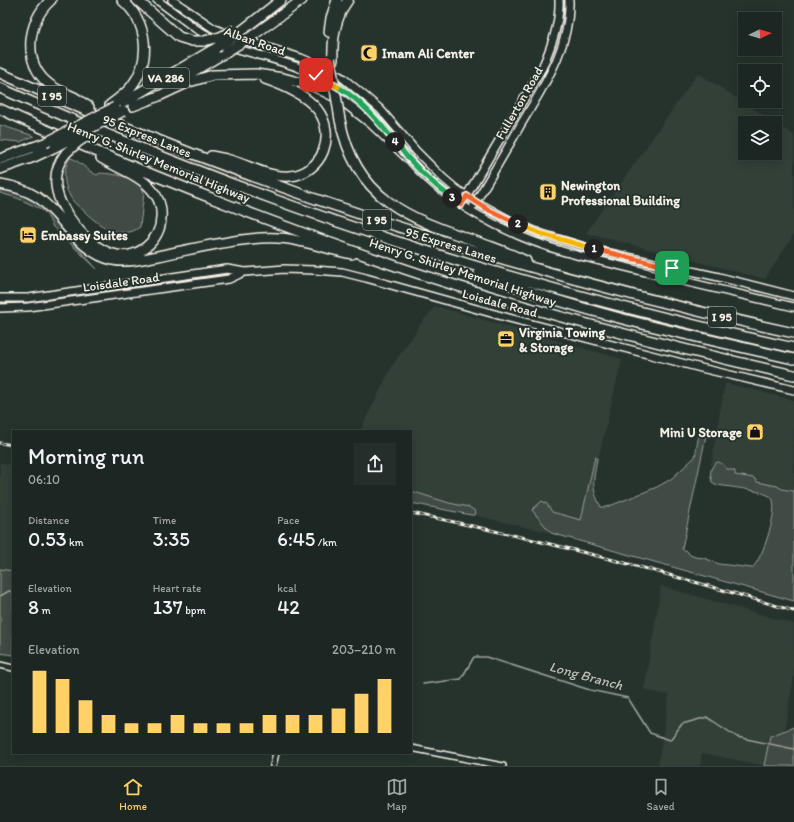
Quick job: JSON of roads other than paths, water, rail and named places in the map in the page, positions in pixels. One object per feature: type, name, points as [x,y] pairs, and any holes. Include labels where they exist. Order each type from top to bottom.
[{"type":"highway","points":[[51,0],[38,14],[32,30],[30,48],[35,66],[41,76],[49,84],[76,98],[105,118]]},
{"type":"highway","points":[[81,145],[115,167],[130,173],[149,186],[155,194],[161,212],[160,227],[153,240],[142,250],[132,254],[122,255],[107,252],[90,242],[76,227],[63,206],[55,185],[57,166],[66,152],[78,142],[95,132],[116,108],[135,81],[143,65],[145,53],[140,23],[130,8],[122,0]]},
{"type":"highway","points":[[137,0],[179,37],[192,41],[204,41],[237,34]]},
{"type":"highway","name":"VA 286","points":[[0,169],[34,157],[54,147],[216,48],[237,34],[281,0]]},
{"type":"highway","name":"VA 286","points":[[0,159],[45,143],[116,108],[132,106],[226,49],[252,36],[302,0]]},
{"type":"highway","points":[[337,0],[329,29],[331,59],[340,120],[347,147],[356,166],[369,185],[393,206],[426,224],[492,247],[568,278]]},
{"type":"highway","points":[[331,59],[334,30],[341,11],[348,0]]},
{"type":"highway","name":"Henry G. Shirley Memorial Highway","points":[[0,73],[189,152],[300,194],[381,222],[568,278],[650,300],[794,333]]},
{"type":"highway","points":[[132,106],[202,78],[224,74],[267,75],[313,86],[335,96],[364,117],[407,157]]},
{"type":"highway","points":[[189,152],[227,159],[261,171],[287,176],[303,173],[310,169],[319,160],[325,148],[326,134],[323,120],[315,107],[302,97],[282,86],[268,80],[244,74]]},
{"type":"highway","name":"95 Express Lanes","points":[[0,88],[205,174],[312,213],[420,249],[515,278],[609,304],[794,348]]},
{"type":"highway","name":"Henry G. Shirley Memorial Highway","points":[[0,109],[81,145],[208,197],[400,268],[559,316],[673,347],[794,375]]},
{"type":"highway","points":[[0,113],[20,118]]},
{"type":"highway","points":[[0,184],[20,189],[37,197],[86,246],[105,258],[115,261],[130,261],[242,240],[269,238],[298,240],[336,252],[375,258]]},
{"type":"highway","points":[[420,249],[500,281],[583,308],[708,340],[794,359]]},
{"type":"main road","name":"Alban Road","points":[[156,0],[196,30],[226,49],[302,70],[316,75],[344,90],[382,125],[407,157],[432,182],[461,205],[508,231],[564,252],[794,307]]},
{"type":"main road","name":"Alban Road","points":[[172,0],[213,28],[237,34],[301,58],[342,78],[359,90],[380,109],[432,168],[446,181],[476,202],[500,215],[529,228],[579,245],[794,296]]},
{"type":"main road","name":"Fullerton Road","points":[[461,205],[542,68],[556,30],[559,0]]},
{"type":"main road","name":"Fullerton Road","points":[[471,211],[549,77],[559,54],[566,32],[569,0]]},
{"type":"main road","name":"Loisdale Road","points":[[0,298],[28,298],[227,269],[245,272],[299,269],[335,272],[354,275],[505,317],[701,368],[794,390]]},
{"type":"main road","name":"Loisdale Road","points":[[0,308],[35,306],[229,279],[245,272]]},
{"type":"street","points":[[0,665],[12,668]]},
{"type":"street","points":[[412,748],[503,766]]},
{"type":"street","points":[[273,766],[276,754]]},
{"type":"waterway","name":"Long Branch","points":[[0,596],[9,591],[12,592]]},
{"type":"waterway","name":"Long Branch","points":[[423,684],[461,679],[474,657],[486,657],[590,690],[628,698],[650,733],[670,740],[682,724],[707,717],[737,737],[794,749]]},
{"type":"railway","points":[[0,443],[12,445]]},
{"type":"railway","points":[[412,513],[556,545],[699,583],[794,611]]},
{"type":"place","name":"Imam Ali Center","points":[[369,53]]},
{"type":"place","name":"Newington Professional Building","points":[[548,192]]},
{"type":"place","name":"Embassy Suites","points":[[28,235]]},
{"type":"place","name":"Virginia Towing & Storage","points":[[506,339]]},
{"type":"place","name":"Mini U Storage","points":[[755,432]]}]
